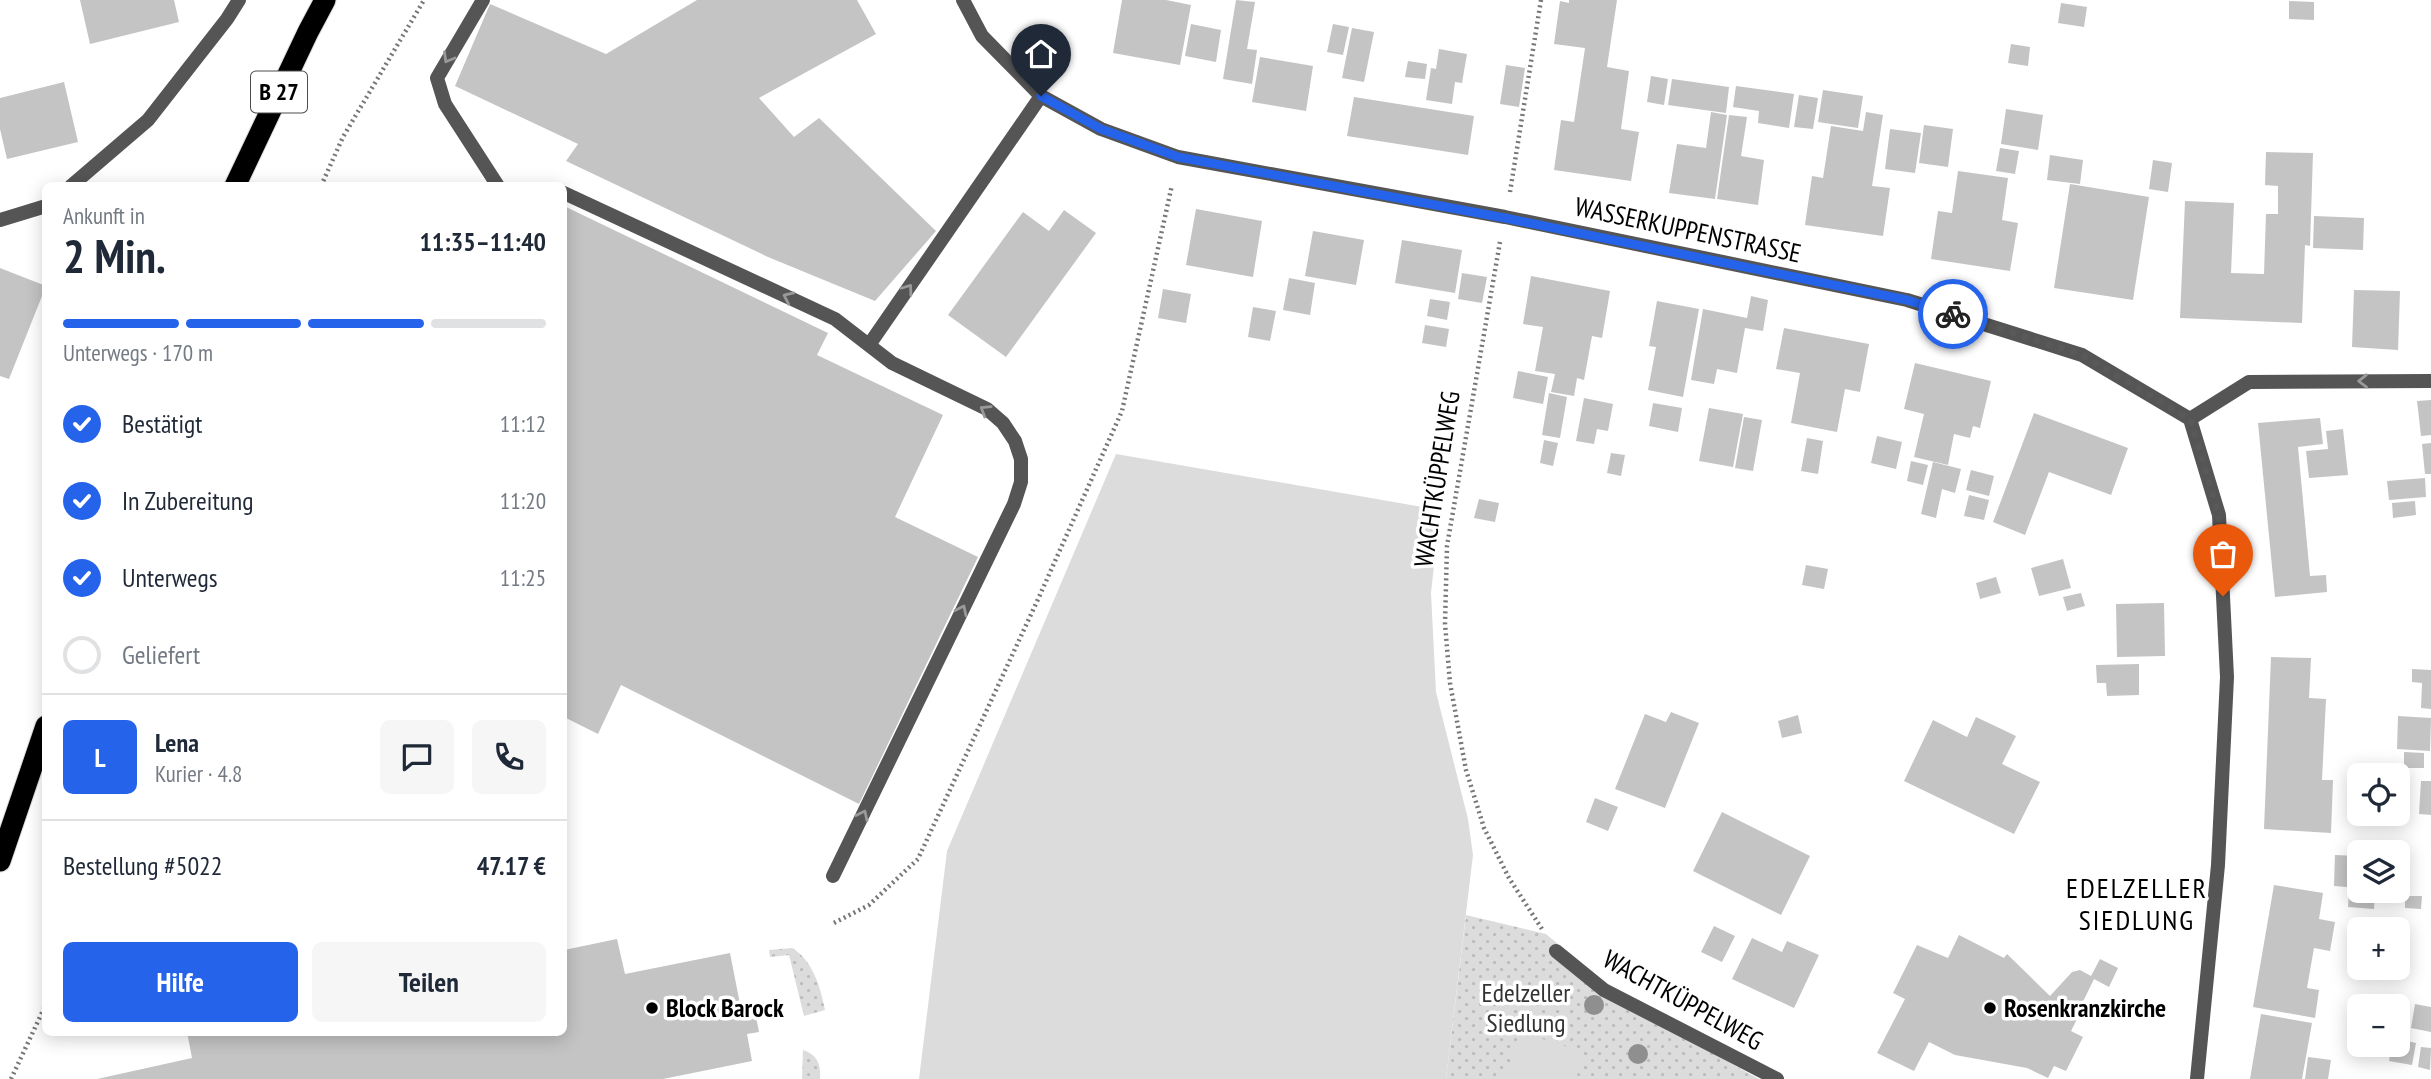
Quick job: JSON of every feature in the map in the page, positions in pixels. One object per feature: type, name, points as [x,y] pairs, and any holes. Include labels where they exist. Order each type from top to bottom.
[{"type":"highway","name":"B 27","points":[[237,182],[296,55],[325,0]]},
{"type":"highway","points":[[0,861],[42,738]]},
{"type":"street","points":[[76,182],[148,120],[239,0]]},
{"type":"street","points":[[483,0],[437,78],[445,104],[495,182]]},
{"type":"street","name":"WASSERKUPPENSTRASSE","points":[[963,0],[982,36],[1041,96],[1101,129],[1178,157],[1505,218],[1907,300],[2082,355],[2190,419]]},
{"type":"street","points":[[869,345],[1041,96]]},
{"type":"street","points":[[567,194],[835,319],[892,363],[987,409],[1003,423],[1015,441],[1021,459],[1021,482],[1014,504],[833,876]]},
{"type":"street","points":[[0,220],[42,207]]},
{"type":"street","points":[[2197,1079],[2218,865],[2227,677],[2219,515],[2190,419],[2249,382],[2431,381]]},
{"type":"street","name":"WACHTKÜPPELWEG","points":[[1556,951],[1604,990],[1777,1079]]},
{"type":"path","points":[[323,182],[343,137],[424,0]]},
{"type":"path","points":[[1510,193],[1541,0]]},
{"type":"path","points":[[834,923],[869,905],[918,859],[1028,622],[1122,411],[1172,185]]},
{"type":"path","name":"WACHTKÜPPELWEG","points":[[1500,239],[1447,546],[1445,624],[1450,684],[1466,770],[1484,828],[1509,877],[1556,951]]},
{"type":"path","points":[[11,1079],[42,1013]]},
{"type":"green space","points":[[1116,454],[1440,510],[1431,593],[1436,692],[1468,819],[1473,855],[1446,1079],[919,1079],[947,851]]},
{"type":"green space","name":"Edelzeller Siedlung","points":[[1466,915],[1546,934],[1645,1016],[1759,1079],[1446,1079]]},
{"type":"green space","points":[[792,948],[810,967],[825,1010],[804,1016],[789,955],[770,957],[769,950]]},
{"type":"green space","points":[[1520,1032],[1584,1052],[1576,1079],[1505,1079]]},
{"type":"green space","points":[[803,1050],[818,1061],[820,1079],[802,1079]]},
{"type":"building","points":[[80,0],[174,0],[179,22],[90,44]]},
{"type":"building","points":[[697,0],[857,0],[876,34],[759,98],[794,137],[819,118],[936,231],[875,301],[768,257],[566,161],[578,144],[455,86],[490,4],[606,54]]},
{"type":"building","points":[[1122,0],[1166,0],[1191,5],[1180,65],[1113,53]]},
{"type":"building","points":[[1236,0],[1255,2],[1247,49],[1257,50],[1252,84],[1223,79]]},
{"type":"building","points":[[1569,0],[1617,0],[1607,67],[1629,71],[1621,129],[1639,132],[1631,181],[1554,170],[1561,120],[1574,122],[1585,48],[1554,44],[1560,1],[1569,3]]},
{"type":"building","points":[[2289,1],[2314,2],[2314,20],[2289,19]]},
{"type":"building","points":[[2061,3],[2087,7],[2084,27],[2058,23]]},
{"type":"building","points":[[1191,24],[1221,30],[1216,62],[1185,56]]},
{"type":"building","points":[[1333,24],[1349,27],[1343,55],[1327,52]]},
{"type":"building","points":[[1352,28],[1374,32],[1364,82],[1342,78]]},
{"type":"building","points":[[2011,44],[2030,47],[2028,66],[2008,63]]},
{"type":"building","points":[[1439,49],[1467,54],[1462,83],[1455,82],[1452,104],[1426,100],[1431,68],[1436,69]]},
{"type":"building","points":[[1260,57],[1313,66],[1306,111],[1252,102]]},
{"type":"building","points":[[1408,61],[1427,64],[1425,79],[1405,77]]},
{"type":"building","points":[[1506,65],[1525,68],[1519,107],[1500,104]]},
{"type":"building","points":[[1651,76],[1668,79],[1664,105],[1647,102]]},
{"type":"building","points":[[1672,79],[1729,87],[1726,113],[1668,105]]},
{"type":"building","points":[[64,82],[78,142],[7,159],[0,129],[0,98]]},
{"type":"building","points":[[1736,86],[1794,94],[1789,128],[1758,123],[1759,111],[1733,107]]},
{"type":"building","points":[[1823,90],[1863,96],[1858,128],[1818,122]]},
{"type":"building","points":[[1799,95],[1818,98],[1813,129],[1794,127]]},
{"type":"building","points":[[1354,97],[1474,116],[1468,155],[1347,136]]},
{"type":"building","points":[[2006,109],[2043,115],[2038,150],[2001,144]]},
{"type":"building","points":[[1711,112],[1727,115],[1715,199],[1669,193],[1677,144],[1706,148]]},
{"type":"building","points":[[1866,112],[1883,115],[1872,186],[1890,188],[1883,236],[1805,225],[1812,176],[1823,178],[1831,126],[1863,131]]},
{"type":"building","points":[[1729,115],[1747,117],[1741,156],[1764,160],[1758,205],[1717,199]]},
{"type":"building","points":[[1924,125],[1953,129],[1948,167],[1919,163]]},
{"type":"building","points":[[1890,129],[1921,133],[1915,173],[1885,169]]},
{"type":"building","points":[[2000,148],[2019,151],[2015,174],[1996,171]]},
{"type":"building","points":[[2266,152],[2313,153],[2310,246],[2305,245],[2302,323],[2180,318],[2185,201],[2234,203],[2231,273],[2264,274],[2266,214],[2278,214],[2278,186],[2265,185]]},
{"type":"building","points":[[2050,155],[2083,160],[2080,184],[2047,180]]},
{"type":"building","points":[[2153,160],[2172,163],[2168,192],[2149,189]]},
{"type":"building","points":[[1958,171],[2008,178],[2002,220],[2018,223],[2010,271],[1931,259],[1938,211],[1952,213]]},
{"type":"building","points":[[2070,184],[2149,197],[2133,300],[2054,288]]},
{"type":"building","points":[[567,207],[828,333],[817,355],[943,415],[895,517],[978,557],[859,804],[621,685],[598,734],[567,718]]},
{"type":"building","points":[[1196,209],[1262,221],[1253,277],[1186,265]]},
{"type":"building","points":[[1064,210],[1096,233],[1006,357],[948,315],[1023,212],[1049,231]]},
{"type":"building","points":[[2314,216],[2364,218],[2363,250],[2313,248]]},
{"type":"building","points":[[1313,231],[1364,240],[1356,285],[1305,276]]},
{"type":"building","points":[[1402,240],[1462,250],[1455,293],[1395,283]]},
{"type":"building","points":[[0,268],[42,284],[42,296],[9,379],[0,376]]},
{"type":"building","points":[[1462,273],[1487,277],[1482,303],[1458,299]]},
{"type":"building","points":[[1531,276],[1610,291],[1602,338],[1592,336],[1584,380],[1577,378],[1574,396],[1551,392],[1555,374],[1535,371],[1543,327],[1523,324]]},
{"type":"building","points":[[1289,278],[1315,283],[1310,315],[1283,310]]},
{"type":"building","points":[[1163,289],[1191,294],[1186,323],[1158,318]]},
{"type":"building","points":[[2354,290],[2400,291],[2398,350],[2352,347]]},
{"type":"building","points":[[1751,296],[1768,300],[1763,331],[1745,328],[1737,373],[1717,369],[1714,384],[1691,380],[1703,309],[1747,318]]},
{"type":"building","points":[[1430,299],[1450,302],[1447,320],[1427,316]]},
{"type":"building","points":[[1657,301],[1699,309],[1683,397],[1648,390],[1656,347],[1649,346]]},
{"type":"building","points":[[1253,307],[1276,311],[1270,341],[1248,337]]},
{"type":"building","points":[[1425,325],[1449,329],[1446,347],[1422,343]]},
{"type":"building","points":[[1784,328],[1869,344],[1860,392],[1845,389],[1837,432],[1791,423],[1800,373],[1776,369]]},
{"type":"building","points":[[1915,363],[1991,381],[1980,428],[1973,426],[1970,438],[1954,434],[1948,465],[1914,457],[1924,414],[1904,409]]},
{"type":"building","points":[[1518,371],[1548,377],[1543,404],[1513,398]]},
{"type":"building","points":[[1549,393],[1567,397],[1560,438],[1542,435]]},
{"type":"building","points":[[1584,398],[1613,404],[1608,431],[1597,429],[1594,444],[1576,441]]},
{"type":"building","points":[[2431,400],[2431,435],[2421,436],[2417,401]]},
{"type":"building","points":[[1653,403],[1682,408],[1678,432],[1649,426]]},
{"type":"building","points":[[1709,408],[1743,414],[1733,467],[1699,461]]},
{"type":"building","points":[[2034,413],[2128,448],[2111,495],[2049,472],[2025,535],[1993,522]]},
{"type":"building","points":[[1744,417],[1762,420],[1753,471],[1735,468]]},
{"type":"building","points":[[2320,418],[2323,444],[2298,447],[2310,576],[2326,575],[2327,592],[2275,597],[2258,423]]},
{"type":"building","points":[[2343,429],[2348,475],[2309,478],[2306,451],[2328,449],[2326,431]]},
{"type":"building","points":[[1877,436],[1902,442],[1896,469],[1871,463]]},
{"type":"building","points":[[1807,438],[1823,441],[1818,474],[1801,471]]},
{"type":"building","points":[[1544,440],[1558,443],[1553,466],[1540,463]]},
{"type":"building","points":[[2431,443],[2431,474],[2425,474],[2422,444]]},
{"type":"building","points":[[1611,453],[1625,455],[1621,476],[1607,473]]},
{"type":"building","points":[[1911,461],[1928,465],[1923,485],[1907,481]]},
{"type":"building","points":[[1933,462],[1961,469],[1955,493],[1942,489],[1936,518],[1921,514]]},
{"type":"building","points":[[1971,470],[1994,476],[1989,496],[1966,490]]},
{"type":"building","points":[[2425,478],[2426,497],[2389,500],[2387,481]]},
{"type":"building","points":[[1969,495],[1989,500],[1984,520],[1964,516]]},
{"type":"building","points":[[1479,499],[1499,503],[1495,522],[1474,518]]},
{"type":"building","points":[[2415,501],[2416,515],[2393,518],[2392,503]]},
{"type":"building","points":[[2063,559],[2071,588],[2039,596],[2031,568]]},
{"type":"building","points":[[1806,565],[1828,569],[1824,589],[1802,585]]},
{"type":"building","points":[[1996,577],[2001,593],[1980,599],[1976,583]]},
{"type":"building","points":[[2081,593],[2085,606],[2067,611],[2063,597]]},
{"type":"building","points":[[2164,603],[2165,656],[2117,657],[2116,604]]},
{"type":"building","points":[[2271,657],[2311,658],[2309,698],[2326,699],[2322,780],[2333,780],[2331,833],[2264,829]]},
{"type":"building","points":[[2139,664],[2139,695],[2107,696],[2106,683],[2097,683],[2096,665]]},
{"type":"building","points":[[2412,669],[2431,670],[2431,709],[2421,708],[2422,683],[2412,682]]},
{"type":"building","points":[[1671,712],[1699,723],[1665,808],[1615,789],[1645,714],[1666,722]]},
{"type":"building","points":[[1798,715],[1802,733],[1782,738],[1778,721]]},
{"type":"building","points":[[2398,716],[2431,718],[2430,751],[2397,749]]},
{"type":"building","points":[[1976,717],[2016,736],[2002,764],[2040,782],[2014,834],[1904,781],[1933,720],[1967,737]]},
{"type":"building","points":[[2404,752],[2424,753],[2424,768],[2410,768],[2410,763],[2404,763]]},
{"type":"building","points":[[2421,781],[2431,781],[2431,815],[2419,814]]},
{"type":"building","points":[[1595,798],[1618,807],[1608,831],[1586,822]]},
{"type":"building","points":[[1722,812],[1810,856],[1781,915],[1693,871]]},
{"type":"building","points":[[2335,855],[2347,856],[2347,887],[2334,886]]},
{"type":"building","points":[[2274,885],[2323,893],[2319,919],[2335,922],[2330,951],[2314,948],[2307,988],[2319,990],[2315,1018],[2253,1007]]},
{"type":"building","points":[[2410,896],[2422,896],[2421,909],[2405,908],[2405,903],[2410,903]]},
{"type":"building","points":[[2348,903],[2374,903],[2374,909],[2348,907]]},
{"type":"building","points":[[1714,926],[1735,936],[1722,962],[1701,952]]},
{"type":"building","name":"Rosenkranzkirche","points":[[1959,935],[2004,958],[2007,954],[2050,996],[2072,972],[2080,970],[2091,976],[2100,959],[2118,968],[2109,987],[2094,979],[2071,1031],[2083,1037],[2066,1071],[2054,1066],[2048,1078],[2027,1068],[1955,1055],[1929,1042],[1914,1071],[1877,1053],[1905,999],[1893,993],[1917,945],[1948,958]]},
{"type":"building","points":[[1752,938],[1782,952],[1787,941],[1819,955],[1794,1008],[1732,979]]},
{"type":"building","name":"Block Barock","points":[[617,939],[625,974],[730,953],[741,1009],[754,1006],[759,1032],[747,1034],[752,1061],[663,1079],[97,1079],[192,1058],[188,1036],[567,1036],[567,949]]},
{"type":"building","points":[[2415,1004],[2431,1007],[2431,1032],[2411,1028]]},
{"type":"building","points":[[2261,1014],[2312,1023],[2302,1079],[2250,1079]]},
{"type":"building","points":[[2410,1042],[2416,1043],[2412,1065],[2389,1061],[2390,1057],[2410,1057]]},
{"type":"building","points":[[2421,1047],[2431,1048],[2430,1070],[2418,1067]]},
{"type":"building","points":[[2308,1057],[2331,1060],[2328,1079],[2305,1079]]},
{"type":"way so far","points":[[1953,314],[2082,355],[2190,419],[2219,515],[2223,596]]},
{"type":"place","name":"Block Barock","points":[[652,1008]]},
{"type":"place","name":"Rosenkranzkirche","points":[[1990,1008]]},
{"type":"district","name":"EDELZELLER SIEDLUNG","points":[[2137,904]]},
{"type":"route","points":[[1041,96],[1101,129],[1178,157],[1559,228],[1907,300],[1953,314]]}]
